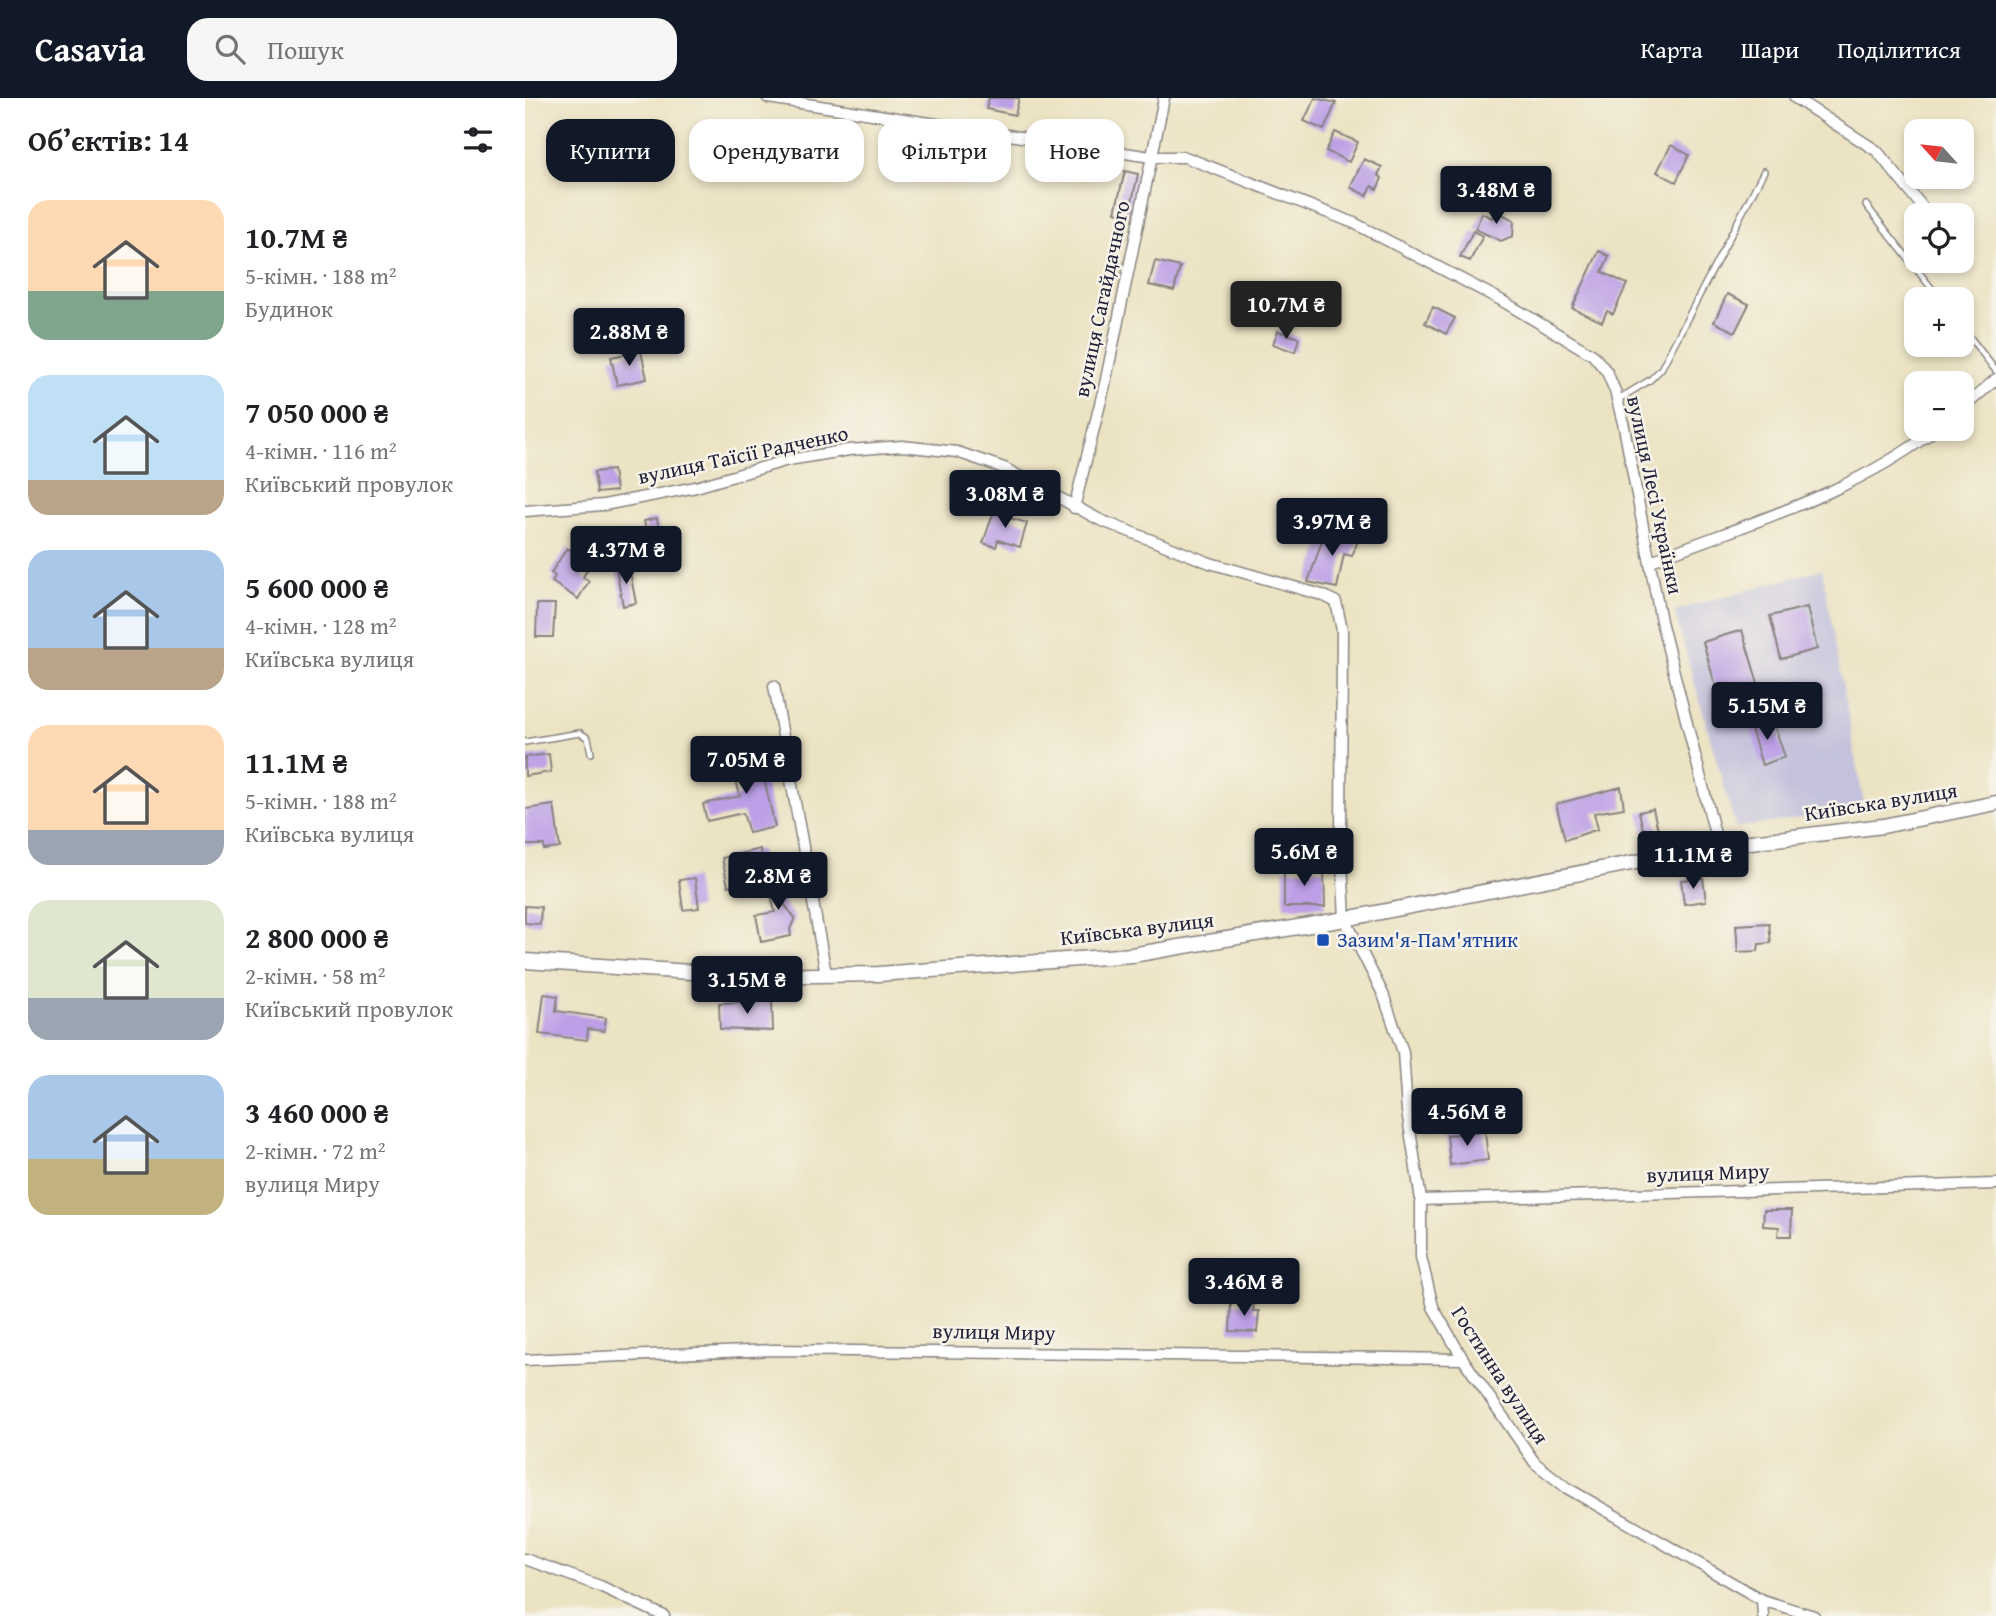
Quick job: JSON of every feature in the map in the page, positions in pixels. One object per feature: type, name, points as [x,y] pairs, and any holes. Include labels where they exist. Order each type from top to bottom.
[{"type":"street","name":"вулиця Лесі Українки","points":[[768,98],[1151,157],[1185,157],[1354,223],[1593,355],[1607,372],[1617,400],[1661,621],[1717,846]]},
{"type":"street","name":"вулиця Сагайдачного","points":[[1074,508],[1105,384],[1164,98]]},
{"type":"street","points":[[1795,98],[1877,151],[1919,203]]},
{"type":"street","points":[[1974,398],[1996,379]]},
{"type":"street","points":[[1651,561],[1850,483],[1921,441]]},
{"type":"street","name":"вулиця Таїсії Радченко","points":[[525,511],[604,505],[696,487],[788,460],[849,450],[902,446],[957,452],[1004,468],[1074,508],[1210,563],[1322,595],[1336,602],[1342,630],[1341,841],[1345,919]]},
{"type":"street","points":[[774,686],[825,974]]},
{"type":"street","name":"Київська вулиця","points":[[525,961],[751,976],[879,974],[1132,955],[1345,919],[1717,846],[1883,826],[1996,803]]},
{"type":"street","name":"Гостинна вулиця","points":[[1345,919],[1383,994],[1403,1052],[1407,1111],[1421,1200],[1422,1256],[1433,1307],[1463,1359],[1535,1463],[1567,1488],[1762,1600],[1814,1616]]},
{"type":"street","name":"вулиця Миру","points":[[1421,1200],[1996,1184]]},
{"type":"street","name":"вулиця Миру","points":[[525,1360],[775,1350],[1463,1359]]},
{"type":"street","points":[[525,1559],[600,1586],[664,1616]]},
{"type":"street","points":[[1762,1600],[1763,1616]]},
{"type":"lane","points":[[1617,400],[1650,380],[1661,369],[1764,171]]},
{"type":"lane","points":[[1867,205],[1931,287]]},
{"type":"lane","points":[[1974,343],[1996,371]]},
{"type":"lane","points":[[525,742],[580,733],[588,738],[591,753]]},
{"type":"shaded area","points":[[1822,569],[1865,809],[1736,828],[1674,611]]},
{"type":"building","points":[[989,98],[1019,98],[1015,115],[986,109]]},
{"type":"building","points":[[1315,98],[1336,103],[1324,130],[1304,121]]},
{"type":"building","points":[[1335,132],[1358,142],[1349,162],[1326,151]]},
{"type":"building","points":[[1671,145],[1689,155],[1676,182],[1657,172]]},
{"type":"building","points":[[1364,159],[1382,167],[1378,175],[1382,178],[1377,189],[1372,186],[1367,196],[1350,187]]},
{"type":"building","points":[[1125,171],[1138,174],[1129,215],[1115,212]]},
{"type":"building","points":[[1496,211],[1514,220],[1513,236],[1501,241],[1475,229],[1482,213],[1492,218]]},
{"type":"building","points":[[1473,231],[1483,236],[1470,261],[1460,257]]},
{"type":"building","points":[[1599,251],[1609,256],[1602,272],[1627,284],[1613,314],[1607,311],[1602,322],[1572,308]]},
{"type":"building","points":[[1155,261],[1180,267],[1174,291],[1149,285]]},
{"type":"building","points":[[1727,294],[1749,304],[1735,332],[1714,322]]},
{"type":"building","points":[[1433,307],[1455,318],[1446,334],[1425,323]]},
{"type":"building","points":[[1278,331],[1299,338],[1295,352],[1273,344]]},
{"type":"building","points":[[641,351],[647,379],[617,385],[611,357]]},
{"type":"building","points":[[613,470],[616,491],[597,493],[594,472]]},
{"type":"building","points":[[995,508],[1007,512],[1006,517],[1027,523],[1020,547],[998,540],[996,547],[983,543]]},
{"type":"building","points":[[657,518],[659,530],[653,531],[658,550],[629,556],[624,535],[646,530],[644,521]]},
{"type":"building","points":[[1327,526],[1358,540],[1352,556],[1344,554],[1337,588],[1308,582]]},
{"type":"building","points":[[567,548],[591,563],[583,577],[589,581],[578,599],[552,582],[555,576],[551,573]]},
{"type":"building","points":[[629,567],[636,603],[623,606],[616,569]]},
{"type":"building","points":[[537,604],[555,604],[553,637],[536,637]]},
{"type":"building","points":[[1807,607],[1817,649],[1781,659],[1770,616]]},
{"type":"building","points":[[1742,630],[1763,700],[1723,712],[1703,642]]},
{"type":"building","points":[[1772,719],[1785,757],[1762,765],[1750,726]]},
{"type":"building","points":[[758,752],[775,827],[749,833],[743,813],[707,821],[703,804],[740,796],[731,759]]},
{"type":"building","points":[[549,754],[551,772],[525,776],[525,757]]},
{"type":"building","points":[[1621,787],[1624,808],[1594,813],[1598,829],[1565,840],[1556,804]]},
{"type":"building","points":[[554,805],[560,848],[544,850],[544,845],[525,845],[525,809]]},
{"type":"building","points":[[1653,809],[1658,830],[1644,833],[1639,812]]},
{"type":"building","points":[[760,849],[766,878],[728,886],[722,858]]},
{"type":"building","points":[[1284,869],[1324,869],[1325,907],[1284,907]]},
{"type":"building","points":[[793,877],[797,896],[781,900],[795,918],[790,929],[791,936],[761,942],[756,915],[775,912],[768,882]]},
{"type":"building","points":[[695,878],[699,908],[683,910],[679,880]]},
{"type":"building","points":[[1703,878],[1706,901],[1684,904],[1681,880]]},
{"type":"building","points":[[525,906],[541,907],[540,924],[525,923]]},
{"type":"building","points":[[1769,923],[1771,943],[1759,944],[1758,951],[1738,952],[1736,925]]},
{"type":"building","points":[[544,994],[558,996],[556,1011],[606,1018],[604,1031],[588,1029],[587,1040],[539,1034]]},
{"type":"building","points":[[772,1001],[773,1031],[720,1029],[719,1003]]},
{"type":"building","points":[[1485,1131],[1488,1160],[1450,1165],[1447,1135]]},
{"type":"building","points":[[1764,1210],[1792,1210],[1791,1236],[1778,1236],[1779,1227],[1763,1226]]},
{"type":"building","points":[[1231,1303],[1254,1303],[1253,1311],[1259,1311],[1257,1332],[1230,1331]]},
{"type":"place","name":"Зазим'я-Пам'ятник","points":[[1323,940]]}]
